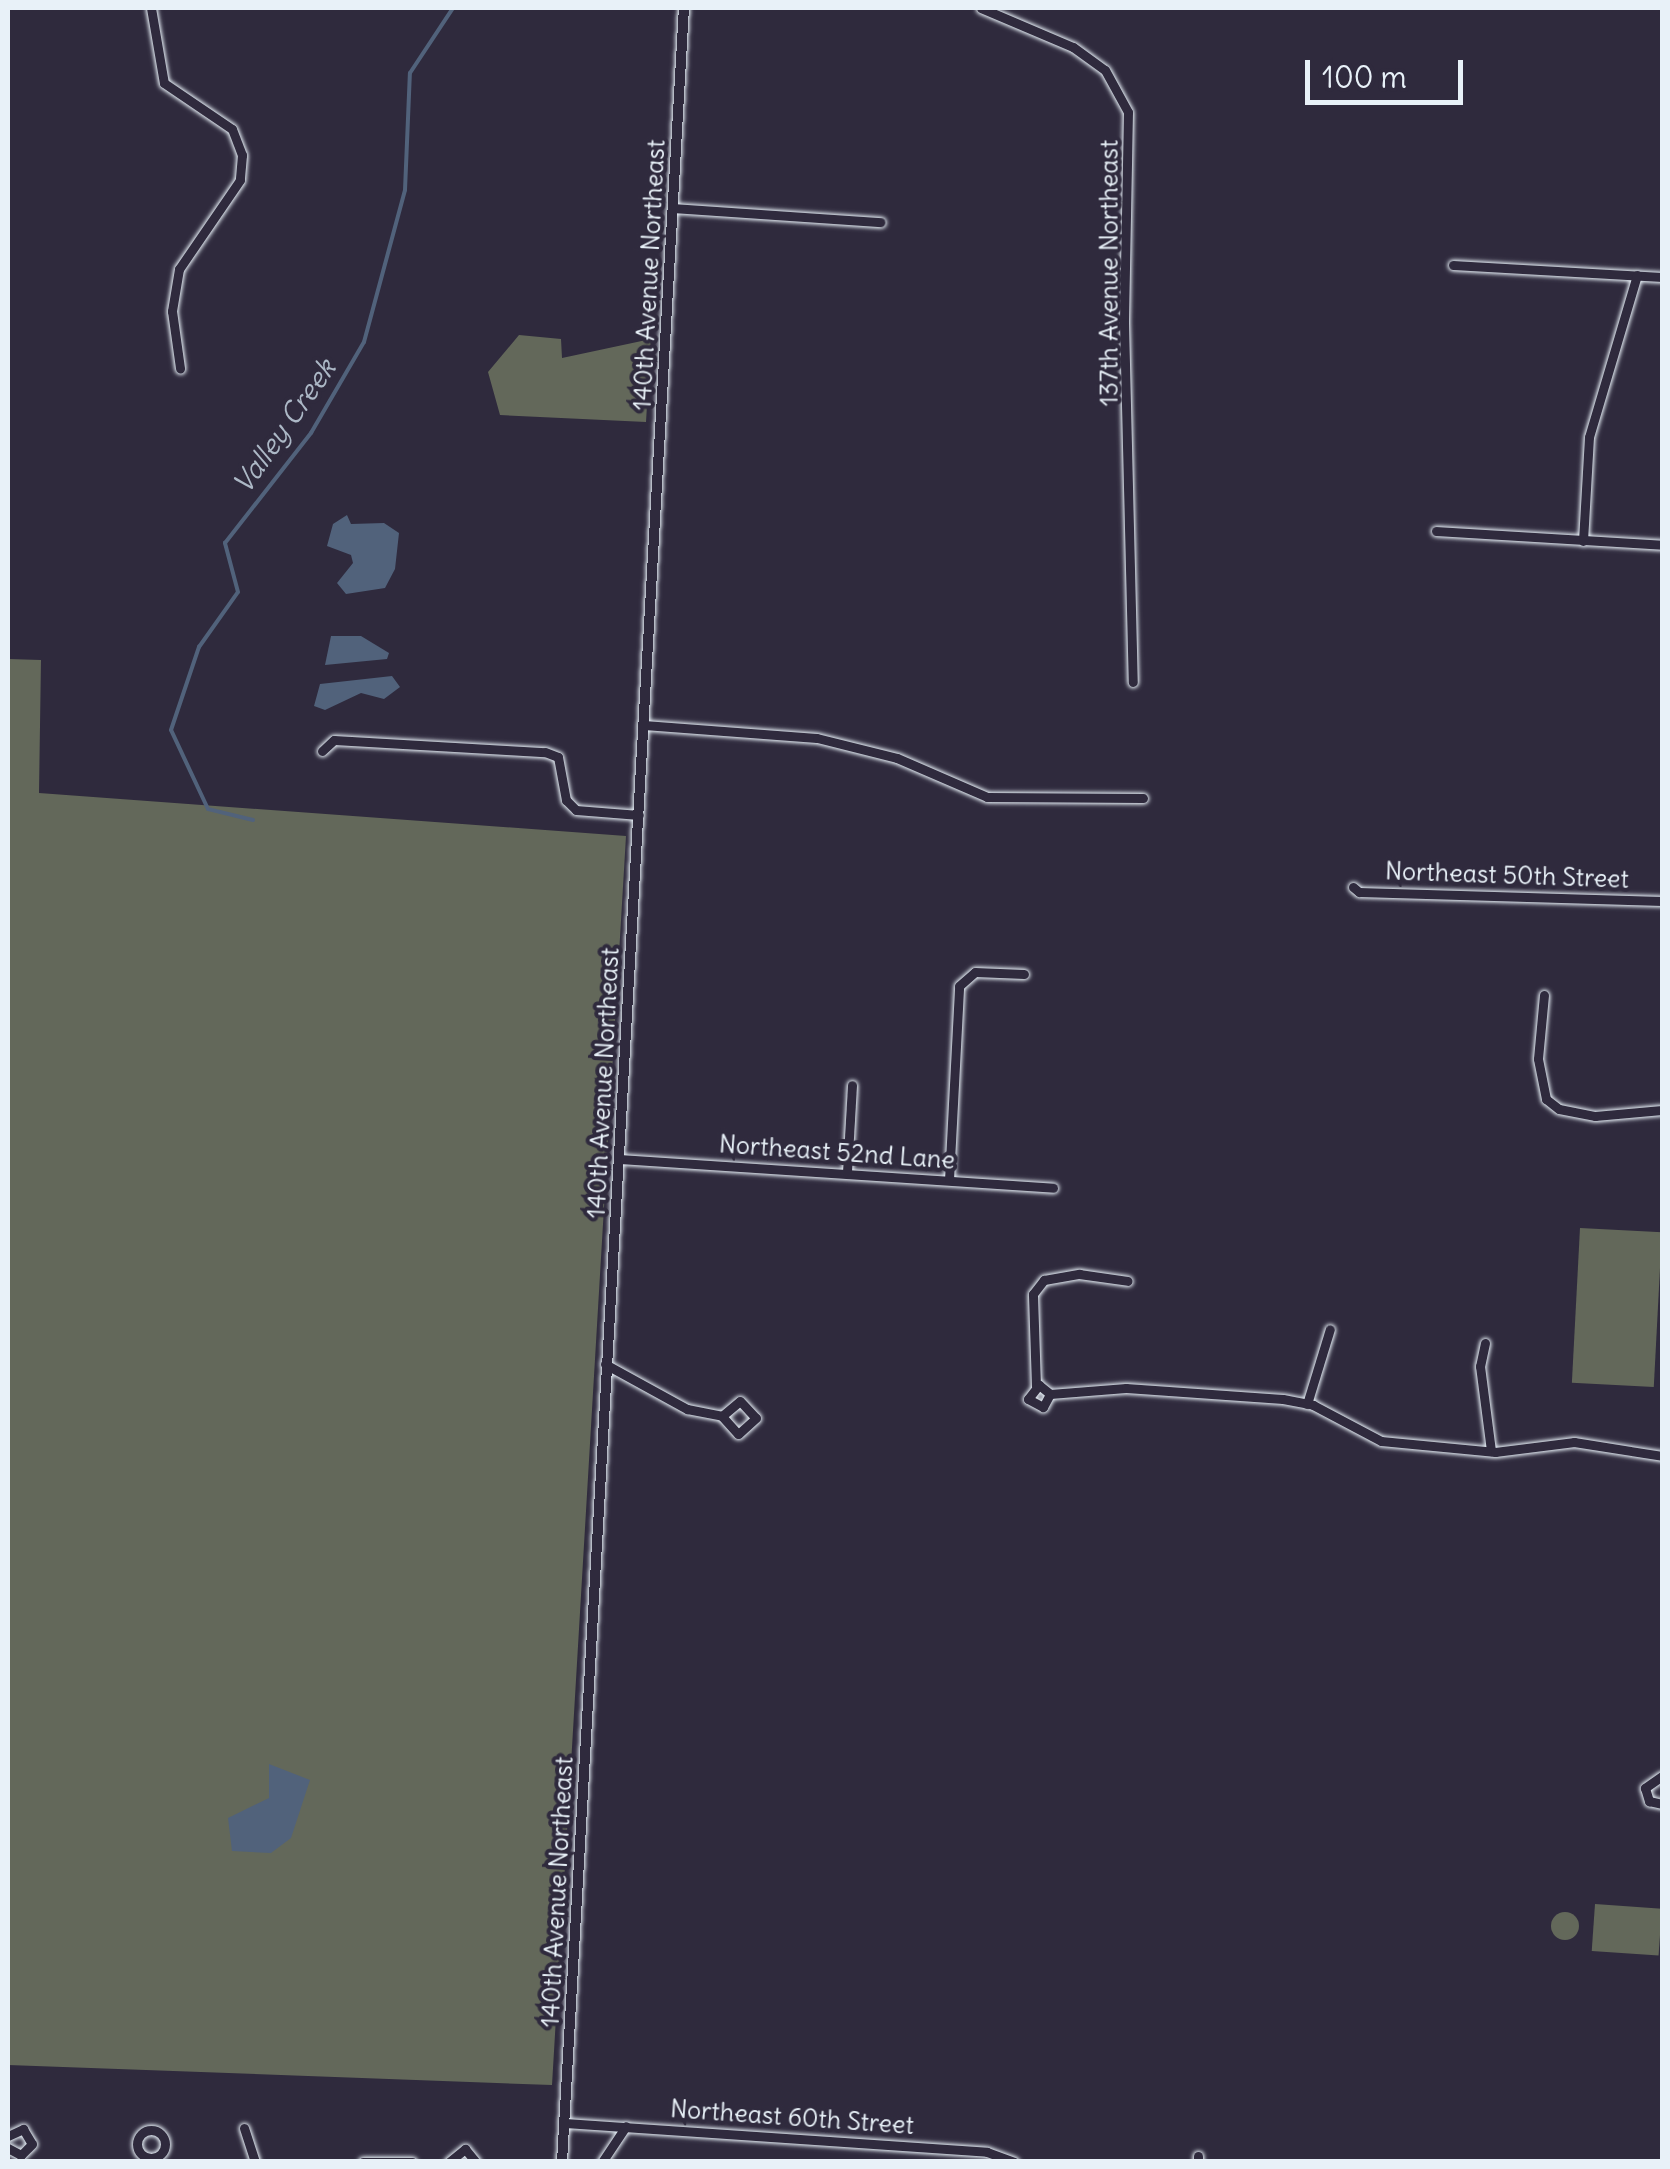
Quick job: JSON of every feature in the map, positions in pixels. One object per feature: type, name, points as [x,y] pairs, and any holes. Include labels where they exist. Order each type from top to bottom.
[{"type":"street","points":[[151,8],[164,83],[232,129],[242,155],[240,180],[179,270],[172,311],[180,368]]},
{"type":"street","name":"140th Avenue Northeast","points":[[562,2162],[684,8]]},
{"type":"street","name":"137th Avenue Northeast","points":[[981,8],[1073,47],[1105,70],[1128,112],[1124,324],[1133,682]]},
{"type":"street","points":[[673,208],[881,222]]},
{"type":"street","points":[[1453,265],[1662,278]]},
{"type":"street","points":[[1583,541],[1589,437],[1636,276]]},
{"type":"street","points":[[1436,531],[1662,545]]},
{"type":"street","points":[[644,725],[817,738],[897,758],[970,794],[1006,800],[1144,798]]},
{"type":"street","points":[[322,751],[334,740],[545,752],[558,757],[566,800],[576,810],[639,814]]},
{"type":"street","name":"Northeast 50th Street","points":[[1353,887],[1358,892],[1662,900]]},
{"type":"street","points":[[950,1180],[959,986],[975,972],[1024,974]]},
{"type":"street","points":[[1544,995],[1538,1059],[1546,1098],[1558,1109],[1595,1116],[1662,1110]]},
{"type":"street","points":[[847,1172],[852,1085]]},
{"type":"street","name":"Northeast 52nd Lane","points":[[620,1159],[1052,1188]]},
{"type":"street","points":[[1050,1394],[1046,1405],[1035,1408],[1028,1395],[1036,1386],[1033,1294],[1044,1280],[1079,1274],[1128,1281]]},
{"type":"street","points":[[1307,1404],[1330,1330]]},
{"type":"street","points":[[1485,1343],[1480,1366],[1491,1452]]},
{"type":"street","points":[[605,1364],[687,1409],[722,1416]]},
{"type":"street","points":[[1036,1386],[1050,1394],[1126,1388],[1307,1404],[1381,1441],[1491,1452],[1574,1442],[1662,1456]]},
{"type":"street","points":[[1662,1776],[1652,1777],[1644,1788],[1649,1801],[1662,1804]]},
{"type":"street","name":"Northeast 60th Street","points":[[564,2123],[986,2152],[1014,2162]]},
{"type":"street","points":[[602,2162],[626,2126]]},
{"type":"street","points":[[244,2128],[255,2162]]},
{"type":"street","points":[[8,2136],[28,2132],[32,2144],[26,2158],[8,2148]]},
{"type":"street","points":[[449,2162],[465,2148],[476,2162]]},
{"type":"street","points":[[363,2162],[412,2162]]},
{"type":"green space","points":[[519,335],[561,339],[562,358],[651,339],[646,422],[500,415],[488,372]]},
{"type":"green space","points":[[8,659],[41,660],[39,793],[626,836],[552,2085],[8,2065]]},
{"type":"green space","points":[[1580,1228],[1662,1232],[1654,1387],[1572,1383]]},
{"type":"green space","points":[[1595,1904],[1662,1909],[1659,1956],[1592,1951]]},
{"type":"green space","points":[[1565,1912],[1575,1916],[1579,1926],[1575,1936],[1565,1940],[1555,1936],[1551,1926],[1555,1916]]},
{"type":"water","points":[[347,515],[351,524],[384,523],[399,533],[395,569],[385,588],[346,594],[337,583],[353,563],[351,555],[327,546],[333,524]]},
{"type":"water","points":[[331,636],[361,636],[389,653],[387,659],[325,665]]},
{"type":"water","points":[[392,676],[400,687],[384,699],[361,693],[325,710],[314,706],[320,684]]},
{"type":"water","points":[[269,1764],[310,1780],[291,1838],[271,1853],[232,1851],[228,1818],[269,1798]]},
{"type":"waterway","name":"Valley Creek","points":[[253,820],[208,809],[171,730],[199,647],[238,592],[225,543],[311,433],[364,342],[405,190],[410,73],[453,8]]}]
